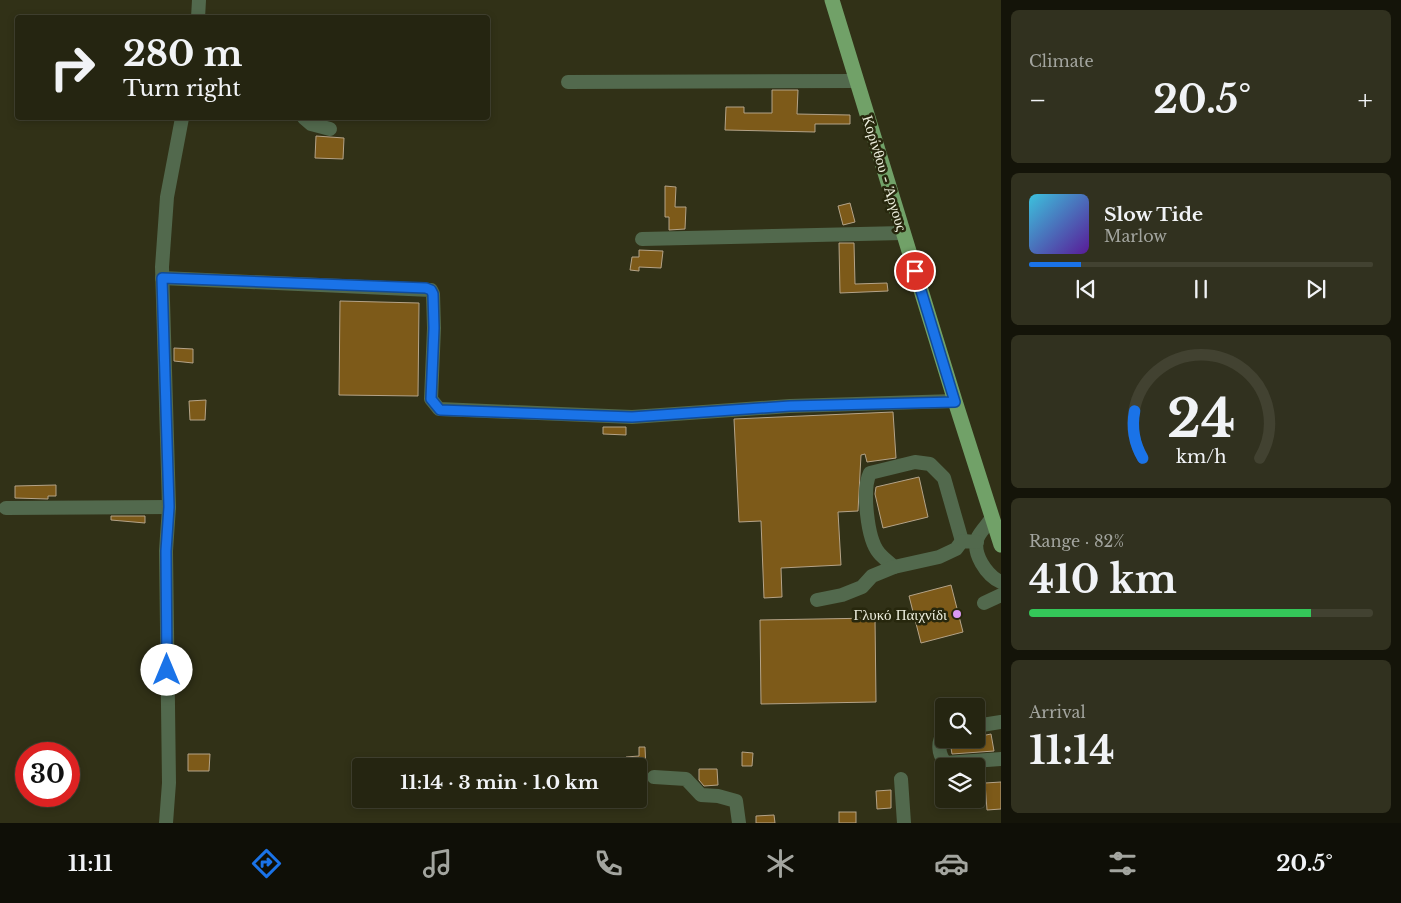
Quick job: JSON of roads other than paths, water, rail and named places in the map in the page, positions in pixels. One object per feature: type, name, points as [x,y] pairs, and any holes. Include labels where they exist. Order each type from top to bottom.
[{"type":"main road","name":"Κορίνθου - Άργους","points":[[832,0],[955,402],[1001,545]]},
{"type":"street","points":[[198,15],[199,0]]},
{"type":"street","points":[[568,82],[856,81]]},
{"type":"street","points":[[166,823],[169,783],[166,551],[169,507],[162,278],[167,197],[182,120]]},
{"type":"street","points":[[306,120],[311,124],[330,128]]},
{"type":"street","points":[[642,239],[903,234]]},
{"type":"street","points":[[162,278],[431,290],[433,294],[434,328],[431,399],[440,410],[632,417],[790,406],[955,402]]},
{"type":"street","points":[[894,566],[878,552],[868,521],[865,483],[870,473],[915,462],[930,464],[944,478],[962,541]]},
{"type":"street","points":[[6,508],[169,507]]},
{"type":"street","points":[[992,518],[978,538],[976,549],[983,566],[993,579],[1001,582]]},
{"type":"street","points":[[962,541],[977,542]]},
{"type":"street","points":[[817,600],[842,595],[862,586],[872,576],[894,566],[939,557],[956,549],[962,541]]},
{"type":"street","points":[[984,603],[1001,595]]},
{"type":"street","points":[[985,725],[1001,722]]},
{"type":"street","points":[[940,748],[941,758],[946,763],[954,764],[1001,759]]},
{"type":"street","points":[[654,777],[686,779],[701,795],[718,796],[736,801],[739,823]]},
{"type":"street","points":[[901,778],[904,823]]},
{"type":"place","name":"Γλυκό Παιχνίδι","points":[[957,614]]}]
